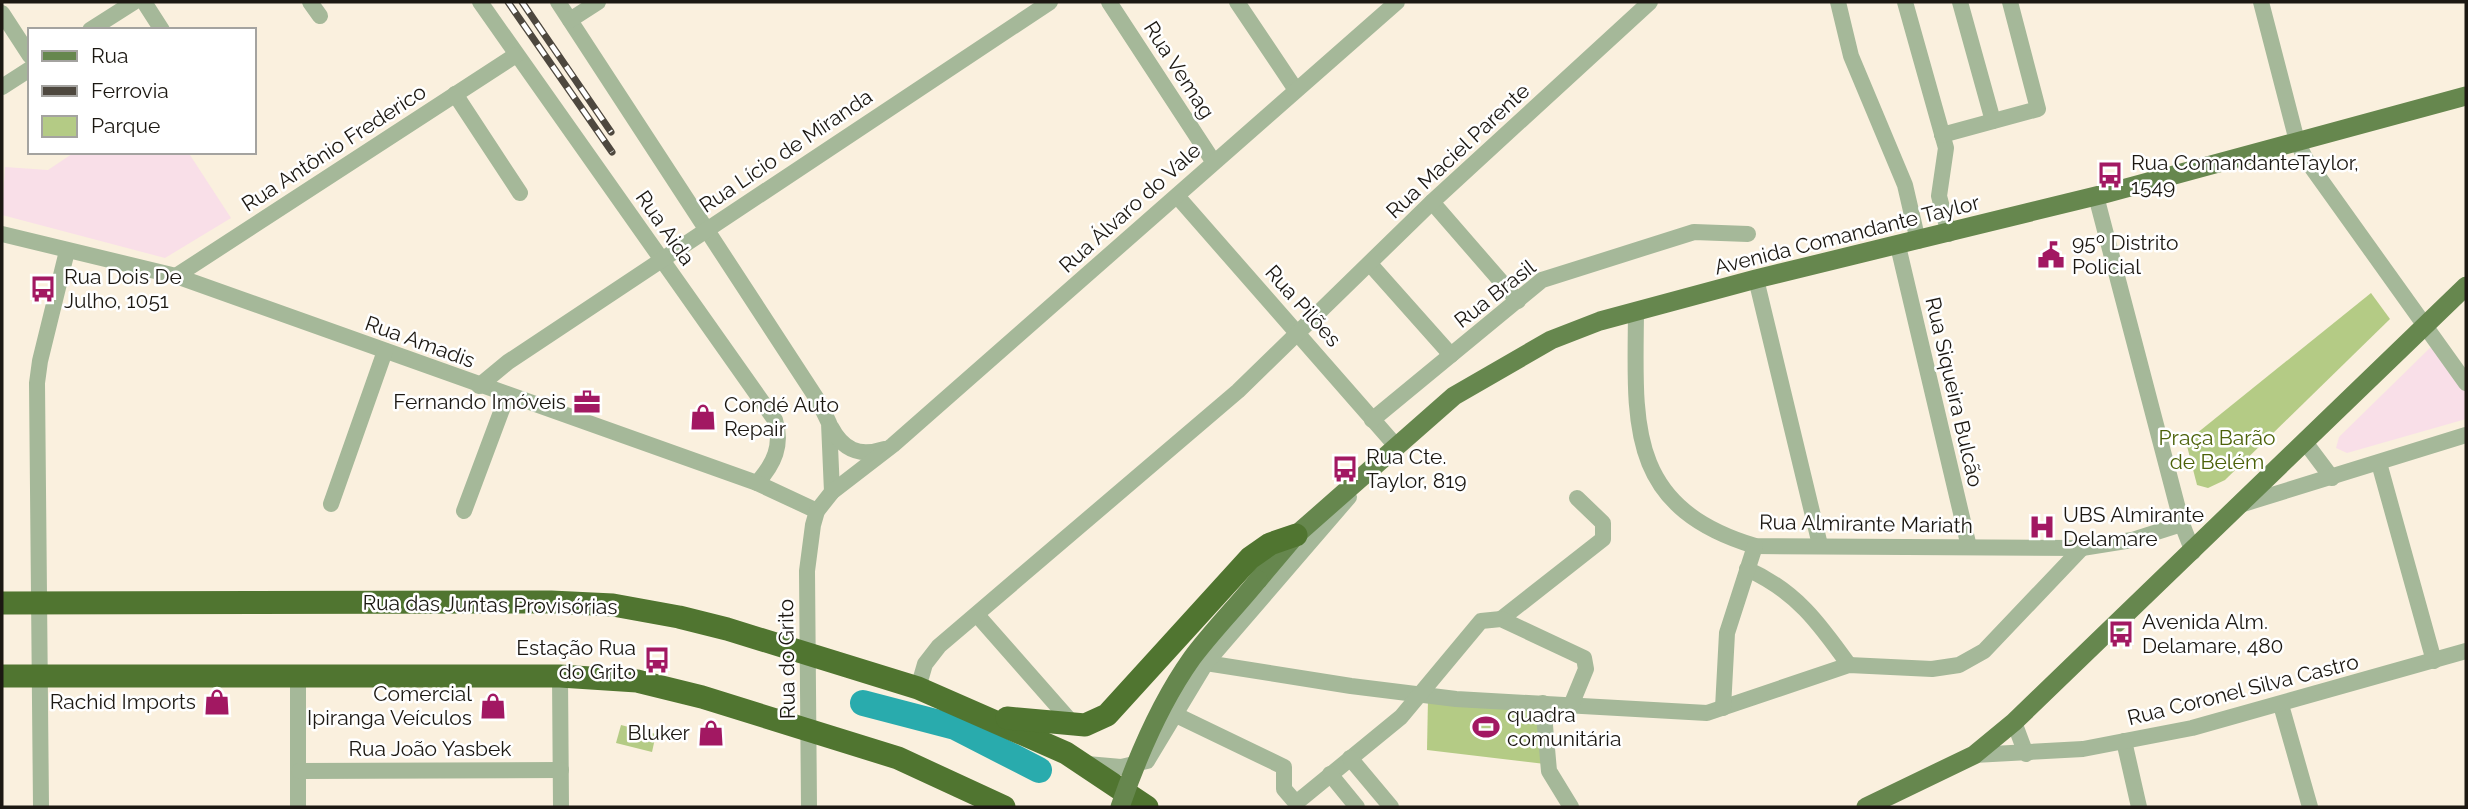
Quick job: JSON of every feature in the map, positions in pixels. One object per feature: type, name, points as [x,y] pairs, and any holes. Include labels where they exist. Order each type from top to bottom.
[{"type":"highway","points":[[983,715],[1074,725],[1096,721],[1107,715],[1250,558],[1270,544],[1296,535]]},
{"type":"highway","name":"Rua das Juntas Provisórias","points":[[2,603],[40,611],[600,604],[679,617],[918,688],[983,715],[1081,763],[1147,807]]},
{"type":"highway","points":[[2,676],[40,667],[298,676],[610,678],[666,687],[808,721],[936,774],[1004,807]]},
{"type":"highway","points":[[936,774],[975,807]]},
{"type":"main road","name":"Avenida Comandante Taylor","points":[[1121,807],[1134,764],[1165,701],[1193,657],[1296,535],[1454,396],[1551,340],[1600,321],[1756,279],[1949,234],[2466,96]]},
{"type":"main road","points":[[1866,807],[1974,755],[2014,722],[2243,505],[2466,286]]},
{"type":"street","points":[[93,28],[134,2]]},
{"type":"street","points":[[144,2],[161,28]]},
{"type":"street","name":"Rua Aida","points":[[480,2],[775,420],[780,439],[777,450],[772,464],[757,483]]},
{"type":"street","name":"Rua Aida","points":[[558,2],[806,381],[829,424],[832,492]]},
{"type":"street","points":[[570,20],[598,2]]},
{"type":"street","name":"Rua Lício de Miranda","points":[[479,386],[508,362],[661,259],[1050,2]]},
{"type":"street","name":"Rua Vemag","points":[[1109,2],[1213,161]]},
{"type":"street","points":[[1237,2],[1296,90]]},
{"type":"street","name":"Rua Álvaro do Vale","points":[[817,511],[832,492],[893,446],[1396,2]]},
{"type":"street","name":"Rua Maciel Parente","points":[[918,688],[931,655],[1191,433],[1298,334],[1432,202],[1650,2]]},
{"type":"street","points":[[1838,2],[1851,56],[1905,185],[1918,241]]},
{"type":"street","points":[[1905,2],[1946,155],[1939,196],[1949,234]]},
{"type":"street","points":[[1960,2],[1993,121]]},
{"type":"street","points":[[1942,135],[2038,109],[2010,2]]},
{"type":"street","points":[[2261,2],[2297,141],[2315,174],[2466,383]]},
{"type":"street","points":[[2,13],[28,53]]},
{"type":"street","name":"Rua Antônio Frederico","points":[[176,276],[516,55]]},
{"type":"street","points":[[2,88],[28,70]]},
{"type":"street","points":[[455,94],[520,193]]},
{"type":"street","points":[[2096,195],[2182,524],[2193,552]]},
{"type":"street","name":"Rua Pilões","points":[[1177,196],[1396,446]]},
{"type":"street","points":[[1432,202],[1518,301]]},
{"type":"street","name":"Rua Brasil","points":[[1372,420],[1551,276],[1694,232],[1748,234]]},
{"type":"street","name":"Rua Amadis","points":[[2,234],[176,276],[757,483],[817,511]]},
{"type":"street","name":"Rua Siqueira Bulcão","points":[[1898,246],[1969,547]]},
{"type":"street","points":[[41,807],[37,383],[67,251]]},
{"type":"street","points":[[1370,264],[1451,355]]},
{"type":"street","points":[[1756,279],[1820,545]]},
{"type":"street","name":"Rua Almirante Mariath","points":[[1636,312],[1634,370],[1638,429],[1648,466],[1670,497],[1700,523],[1755,546],[2082,548],[2132,540],[2182,524]]},
{"type":"street","points":[[331,503],[385,351]]},
{"type":"street","points":[[464,511],[507,396]]},
{"type":"street","points":[[829,424],[837,439],[855,452],[864,453],[893,446]]},
{"type":"street","points":[[2243,505],[2466,435]]},
{"type":"street","points":[[2305,442],[2332,478]]},
{"type":"street","points":[[2379,463],[2434,661]]},
{"type":"street","points":[[1081,763],[1121,767],[1147,761],[1206,663],[1347,500],[1358,480]]},
{"type":"street","points":[[1174,714],[1284,767],[1284,789],[1294,805],[1401,717],[1416,695],[1482,621],[1496,619],[1603,539],[1603,523],[1577,498]]},
{"type":"street","name":"Rua do Grito","points":[[809,807],[807,571],[817,511]]},
{"type":"street","points":[[1723,708],[1727,633],[1755,546]]},
{"type":"street","points":[[1206,663],[1416,695],[1707,713],[1849,665],[1932,668],[1959,665],[1984,651],[2082,548]]},
{"type":"street","points":[[1747,569],[1782,586],[1800,602],[1849,665]]},
{"type":"street","points":[[978,615],[1074,725]]},
{"type":"street","points":[[1496,619],[1584,658],[1586,669],[1572,703]]},
{"type":"street","name":"Rua Coronel Silva Castro","points":[[1974,755],[2083,749],[2124,741],[2281,705],[2466,651]]},
{"type":"street","points":[[298,676],[298,807]]},
{"type":"street","points":[[561,676],[561,807]]},
{"type":"street","points":[[1543,703],[1549,771],[1571,807]]},
{"type":"street","points":[[2281,705],[2311,807]]},
{"type":"street","points":[[2014,722],[2026,754]]},
{"type":"street","points":[[2124,741],[2139,807]]},
{"type":"street","points":[[1350,758],[1391,807]]},
{"type":"street","name":"Rua João Yasbek","points":[[299,771],[561,770]]},
{"type":"street","points":[[1330,774],[1357,807]]},
{"type":"shaded area","points":[[72,154],[189,154],[231,218],[165,258],[2,215],[5,167],[48,170]]},
{"type":"shaded area","points":[[2434,344],[2466,386],[2466,419],[2347,453],[2336,448],[2339,437]]},
{"type":"green space","name":"Praça Barão de Belém","points":[[2371,293],[2390,319],[2225,480],[2208,488],[2197,485],[2186,442]]},
{"type":"green space","name":"quadra comunitária","points":[[1428,698],[1543,703],[1545,764],[1427,750]]},
{"type":"green space","points":[[621,725],[656,734],[652,752],[616,743]]},
{"type":"waterway","points":[[863,703],[955,727],[1039,770]]},
{"type":"railway","points":[[508,2],[612,152]]},
{"type":"railway","points":[[522,2],[611,132]]},
{"type":"place","name":"Rua ComandanteTaylor, 1549","points":[[2110,175]]},
{"type":"place","name":"95º Distrito Policial","points":[[2051,255]]},
{"type":"place","name":"Rua Dois De Julho, 1051","points":[[43,289]]},
{"type":"place","name":"Fernando Imóveis","points":[[587,402]]},
{"type":"place","name":"Condé Auto Repair","points":[[703,417]]},
{"type":"place","name":"Rua Cte. Taylor, 819","points":[[1345,469]]},
{"type":"place","name":"UBS Almirante Delamare","points":[[2042,527]]},
{"type":"place","name":"Avenida Alm. Delamare, 480","points":[[2121,634]]},
{"type":"place","name":"Estação Rua do Grito","points":[[657,660]]},
{"type":"place","name":"Rachid Imports","points":[[217,702]]},
{"type":"place","name":"Comercial Ipiranga Veículos","points":[[493,706]]},
{"type":"place","name":"quadra comunitária","points":[[1486,727]]},
{"type":"place","name":"Bluker","points":[[711,733]]}]
